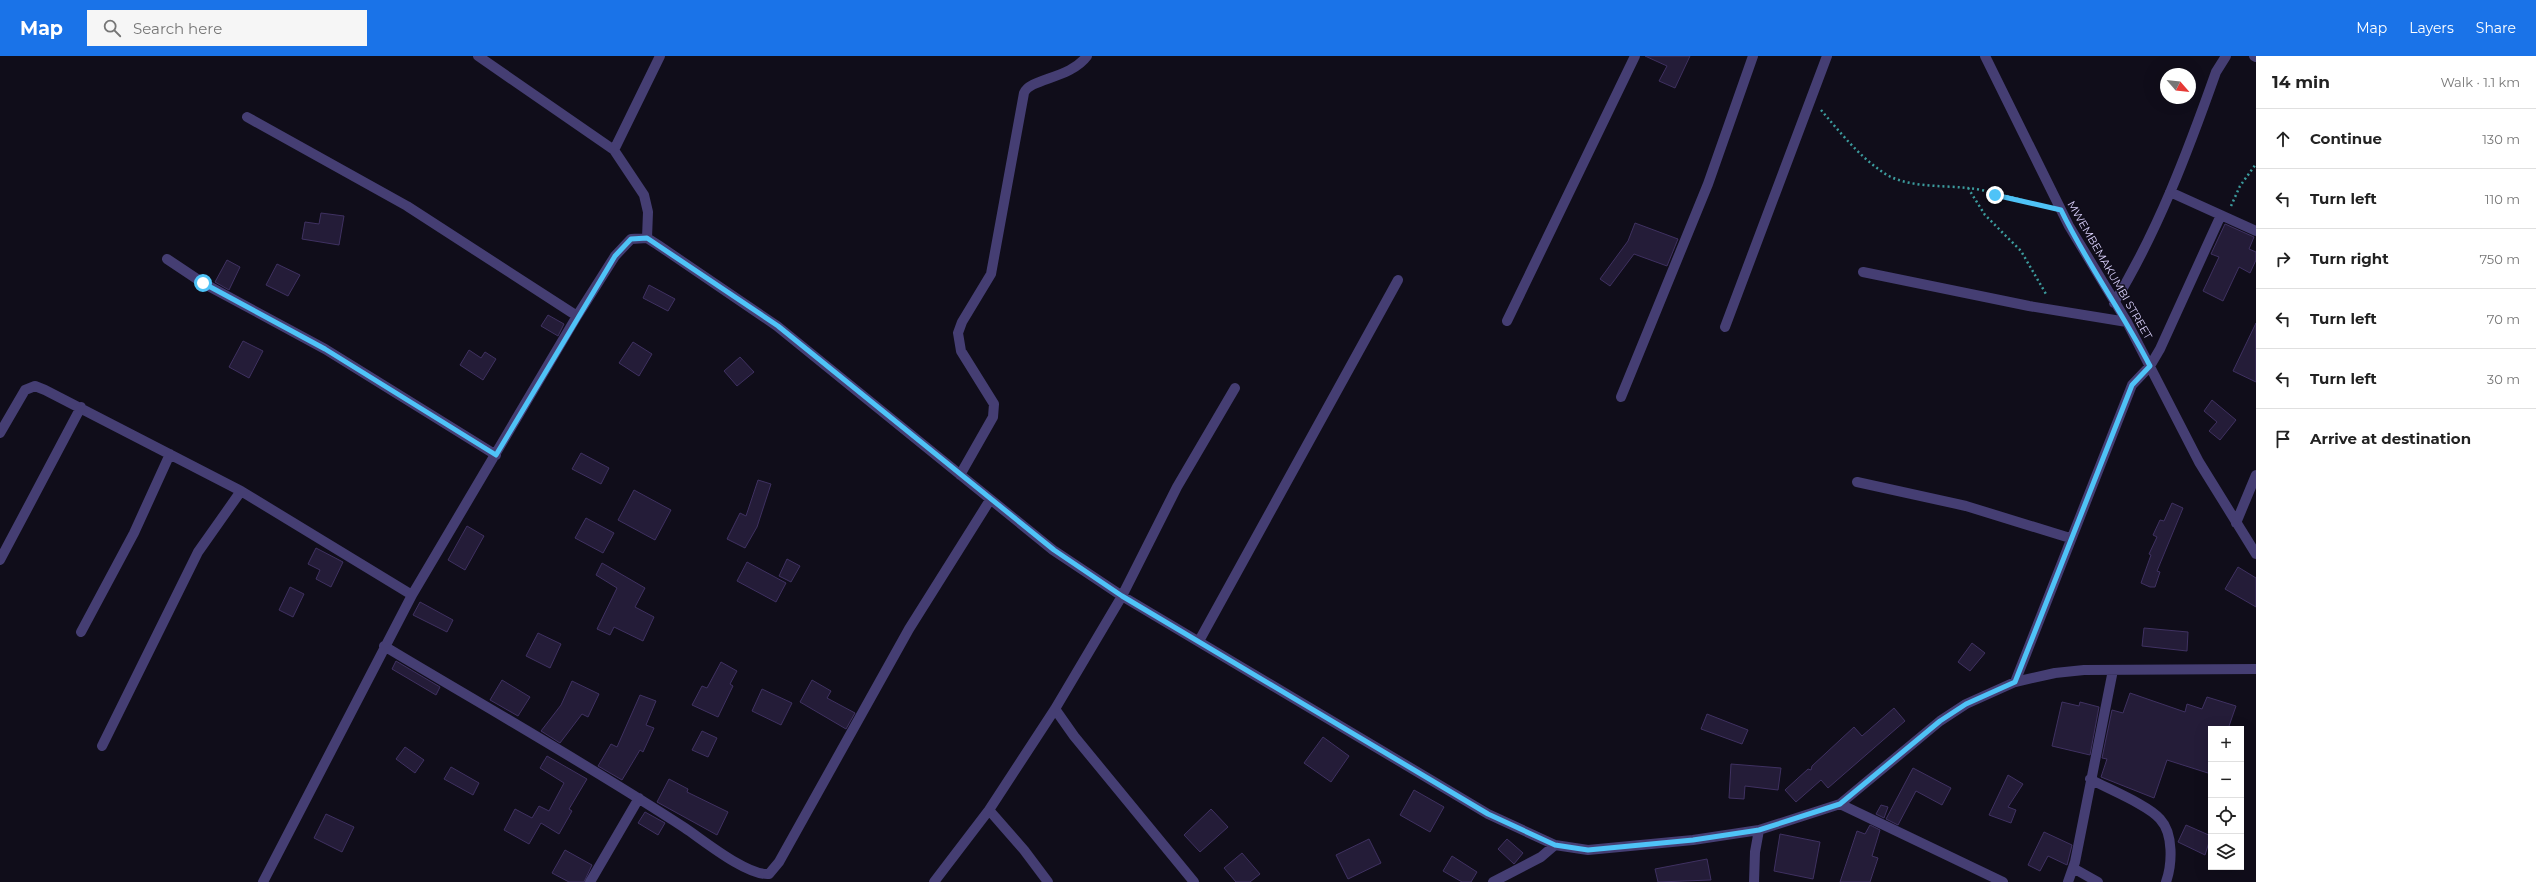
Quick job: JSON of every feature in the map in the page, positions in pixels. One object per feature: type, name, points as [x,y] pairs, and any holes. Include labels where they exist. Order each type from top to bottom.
[{"type":"street","points":[[478,56],[614,150],[644,195],[648,212],[647,238]]},
{"type":"street","points":[[614,150],[660,56]]},
{"type":"street","points":[[960,475],[993,417],[994,404],[961,351],[958,333],[962,322],[992,274],[1024,93],[1026,87],[1032,83],[1068,73],[1082,63],[1087,56]]},
{"type":"street","points":[[1507,321],[1635,56]]},
{"type":"street","points":[[1620,398],[1708,184],[1753,56]]},
{"type":"street","points":[[1725,327],[1827,56]]},
{"type":"street","name":"MWEMBEMAKUMBI STREET","points":[[1985,56],[2061,210],[2114,303],[2127,322],[2199,462],[2256,554]]},
{"type":"street","points":[[2114,303],[2138,265],[2170,192],[2216,72],[2226,56]]},
{"type":"street","points":[[247,117],[407,206],[578,316]]},
{"type":"street","points":[[2170,192],[2256,231]]},
{"type":"street","points":[[2015,682],[2070,538],[2132,385],[2150,366],[2164,342],[2223,217]]},
{"type":"street","points":[[263,882],[384,646],[412,595],[578,316],[615,256],[631,239],[647,238],[778,326],[990,500],[1054,550],[1122,596],[1488,814],[1555,845],[1588,850],[1693,840],[1759,830],[1840,804],[1940,721],[1966,704],[2015,682],[2055,673],[2113,670],[2256,669]]},
{"type":"street","points":[[167,259],[203,283],[325,349],[496,455]]},
{"type":"street","points":[[1863,272],[2056,310],[2127,322]]},
{"type":"street","points":[[1199,641],[1398,280]]},
{"type":"street","points":[[0,433],[25,390],[34,386],[81,407],[241,491],[412,595]]},
{"type":"street","points":[[934,882],[989,810],[1055,709],[1122,596],[1177,486],[1235,388]]},
{"type":"street","points":[[0,560],[81,407]]},
{"type":"street","points":[[81,632],[134,533],[170,454]]},
{"type":"street","points":[[2236,523],[2256,475]]},
{"type":"street","points":[[1857,482],[1966,506],[2070,538]]},
{"type":"street","points":[[102,746],[198,552],[241,491]]},
{"type":"street","points":[[384,646],[639,798],[740,864],[762,874],[769,874],[779,862],[909,629],[990,500]]},
{"type":"street","points":[[2068,882],[2073,868],[2113,670]]},
{"type":"street","points":[[1055,709],[1074,736],[1194,882]]},
{"type":"street","points":[[2090,779],[2152,812],[2162,820],[2169,840],[2171,867],[2166,882]]},
{"type":"street","points":[[590,882],[639,798]]},
{"type":"street","points":[[1840,804],[2003,882]]},
{"type":"street","points":[[989,810],[1024,850],[1048,882]]},
{"type":"street","points":[[1754,882],[1755,852],[1759,830]]},
{"type":"street","points":[[1492,882],[1536,860],[1555,845]]},
{"type":"street","points":[[2073,868],[2098,882]]},
{"type":"path","points":[[1811,100],[1844,136],[1882,172],[1898,179],[1968,188],[2061,210]]},
{"type":"path","points":[[2223,217],[2240,186],[2256,164]]},
{"type":"path","points":[[1968,188],[1985,215],[2022,251],[2037,282],[2056,310]]},
{"type":"building","points":[[1645,56],[1690,56],[1675,88],[1659,81],[1667,66]]},
{"type":"building","points":[[321,213],[344,216],[339,245],[302,239],[305,222],[319,224]]},
{"type":"building","points":[[1635,223],[1678,239],[1667,266],[1634,254],[1610,286],[1600,279],[1628,241]]},
{"type":"building","points":[[2225,224],[2254,237],[2249,249],[2256,252],[2256,260],[2250,273],[2239,267],[2223,301],[2203,291],[2219,257],[2211,254]]},
{"type":"building","points":[[227,260],[240,267],[229,290],[215,282]]},
{"type":"building","points":[[277,264],[300,275],[288,296],[266,285]]},
{"type":"building","points":[[649,285],[675,299],[668,311],[643,298]]},
{"type":"building","points":[[548,315],[564,324],[558,336],[541,326]]},
{"type":"building","points":[[2256,323],[2256,382],[2233,371]]},
{"type":"building","points":[[243,341],[263,351],[249,378],[229,367]]},
{"type":"building","points":[[633,342],[652,354],[639,376],[619,363]]},
{"type":"building","points":[[469,350],[481,358],[485,352],[496,359],[483,380],[460,365]]},
{"type":"building","points":[[740,357],[754,372],[737,386],[724,371]]},
{"type":"building","points":[[2212,400],[2236,420],[2220,440],[2209,431],[2217,422],[2204,411]]},
{"type":"building","points":[[581,453],[609,468],[601,484],[572,469]]},
{"type":"building","points":[[758,480],[771,484],[757,527],[745,548],[727,539],[740,513],[746,516]]},
{"type":"building","points":[[634,490],[671,510],[655,540],[618,520]]},
{"type":"building","points":[[2172,503],[2183,508],[2157,571],[2160,572],[2155,587],[2150,587],[2141,583],[2151,555],[2149,554],[2157,537],[2153,535],[2160,520],[2164,521]]},
{"type":"building","points":[[586,518],[614,533],[603,553],[575,538]]},
{"type":"building","points":[[467,526],[484,536],[465,570],[448,560]]},
{"type":"building","points":[[316,548],[343,562],[331,587],[316,579],[320,570],[308,564]]},
{"type":"building","points":[[787,559],[800,566],[791,582],[779,576]]},
{"type":"building","points":[[747,562],[786,583],[776,602],[737,581]]},
{"type":"building","points":[[602,563],[645,588],[635,607],[654,617],[643,641],[614,627],[610,635],[597,629],[617,588],[596,575]]},
{"type":"building","points":[[2238,567],[2256,578],[2256,607],[2225,589]]},
{"type":"building","points":[[290,587],[304,594],[293,617],[279,610]]},
{"type":"building","points":[[420,602],[453,620],[447,632],[413,615]]},
{"type":"building","points":[[2144,628],[2188,632],[2187,651],[2142,646]]},
{"type":"building","points":[[538,633],[561,644],[550,668],[526,656]]},
{"type":"building","points":[[1972,643],[1985,653],[1970,671],[1958,662]]},
{"type":"building","points":[[396,661],[440,687],[436,695],[392,669]]},
{"type":"building","points":[[721,662],[737,671],[730,684],[733,686],[718,717],[692,705],[702,686],[707,688]]},
{"type":"building","points":[[502,680],[530,697],[518,716],[490,700]]},
{"type":"building","points":[[812,680],[831,691],[827,698],[855,713],[846,729],[800,702]]},
{"type":"building","points":[[572,681],[599,694],[588,717],[582,714],[560,743],[541,731],[561,705]]},
{"type":"building","points":[[762,689],[792,703],[781,725],[752,711]]},
{"type":"building","points":[[2130,693],[2185,712],[2187,704],[2202,709],[2207,697],[2236,706],[2229,726],[2208,726],[2208,773],[2167,760],[2154,798],[2101,777],[2107,759],[2102,758],[2112,710],[2123,713]]},
{"type":"building","points":[[640,695],[656,701],[646,725],[654,728],[643,752],[640,750],[622,780],[598,766],[611,744],[617,747]]},
{"type":"building","points":[[2062,702],[2079,706],[2080,702],[2099,707],[2090,755],[2052,746]]},
{"type":"building","points":[[1894,708],[1905,721],[1828,788],[1821,780],[1796,802],[1785,790],[1808,769],[1811,770],[1812,766],[1854,727],[1862,736]]},
{"type":"building","points":[[1707,714],[1748,730],[1742,744],[1701,729]]},
{"type":"building","points":[[702,731],[717,738],[708,757],[692,750]]},
{"type":"building","points":[[1323,737],[1349,756],[1331,782],[1304,763]]},
{"type":"building","points":[[405,747],[424,760],[415,773],[396,759]]},
{"type":"building","points":[[547,756],[587,779],[569,809],[572,811],[559,834],[541,823],[529,844],[504,830],[515,809],[532,818],[539,806],[549,811],[564,783],[540,768]]},
{"type":"building","points":[[1731,764],[1781,768],[1778,790],[1745,786],[1744,799],[1729,798]]},
{"type":"building","points":[[451,767],[479,783],[473,795],[444,779]]},
{"type":"building","points":[[1913,768],[1951,788],[1942,805],[1916,791],[1898,825],[1886,819]]},
{"type":"building","points":[[2008,775],[2023,784],[2008,807],[2016,810],[2011,823],[1989,815]]},
{"type":"building","points":[[669,779],[688,789],[687,792],[728,812],[717,835],[657,802]]},
{"type":"building","points":[[1414,790],[1444,807],[1430,832],[1400,815]]},
{"type":"building","points":[[1881,805],[1888,807],[1884,818],[1876,814]]},
{"type":"building","points":[[1211,809],[1228,827],[1200,852],[1184,835]]},
{"type":"building","points":[[645,812],[665,823],[658,835],[638,823]]},
{"type":"building","points":[[326,814],[354,827],[342,852],[314,838]]},
{"type":"building","points":[[1870,825],[1880,830],[1872,856],[1878,858],[1870,882],[1840,882],[1857,831],[1865,834]]},
{"type":"building","points":[[2186,825],[2208,835],[2208,846],[2205,855],[2178,842]]},
{"type":"building","points":[[2044,832],[2072,845],[2067,865],[2048,856],[2040,871],[2028,865]]},
{"type":"building","points":[[1780,834],[1820,842],[1813,879],[1774,871]]},
{"type":"building","points":[[1369,839],[1381,863],[1348,879],[1336,855]]},
{"type":"building","points":[[1507,839],[1523,853],[1514,864],[1498,849]]},
{"type":"building","points":[[565,850],[592,865],[584,882],[569,882],[552,873]]},
{"type":"building","points":[[1242,853],[1260,874],[1250,882],[1236,882],[1224,868]]},
{"type":"building","points":[[1452,856],[1477,872],[1471,882],[1462,882],[1443,871]]},
{"type":"building","points":[[1707,859],[1711,880],[1658,882],[1655,869]]},
{"type":"route","points":[[203,283],[325,349],[366,376],[496,455],[615,256],[631,239],[647,238],[778,326],[828,365],[990,500],[1054,550],[1122,596],[1488,814],[1555,845],[1588,850],[1693,840],[1759,830],[1840,804],[1940,721],[1966,704],[2015,682],[2070,538],[2132,385],[2136,379],[2150,366],[2127,322],[2114,303],[2061,210],[1995,195]]}]
